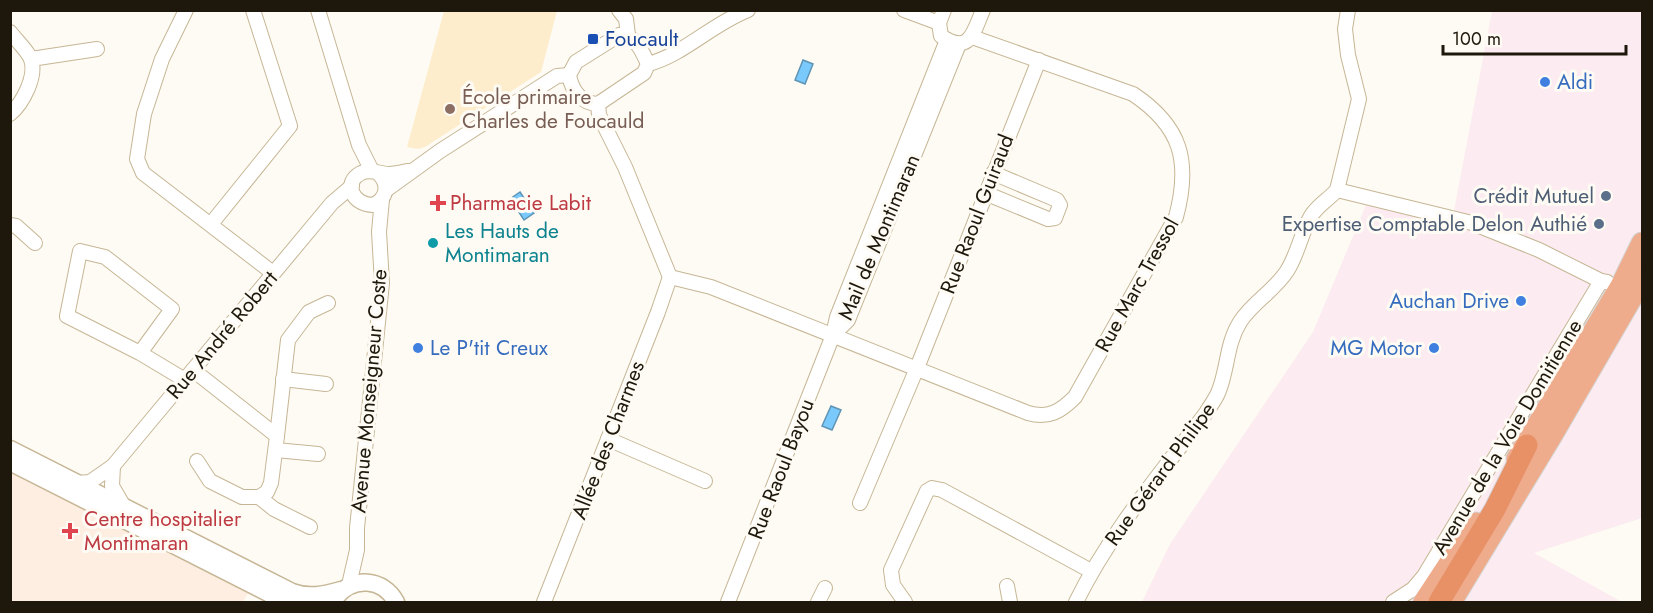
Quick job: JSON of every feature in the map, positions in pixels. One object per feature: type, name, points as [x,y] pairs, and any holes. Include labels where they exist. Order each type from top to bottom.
[{"type":"highway","points":[[1439,603],[1495,509],[1527,445]]},
{"type":"main road","name":"Avenue de la Voie Domitienne","points":[[1424,603],[1527,445],[1611,283],[1642,243]]},
{"type":"main road","name":"Avenue de la Voie Domitienne","points":[[1451,603],[1642,280]]},
{"type":"street","points":[[186,10],[162,59],[148,103],[137,159],[143,173],[273,273]]},
{"type":"street","points":[[211,224],[290,126],[253,10]]},
{"type":"street","points":[[318,10],[359,145],[375,172],[383,178],[384,194]]},
{"type":"street","points":[[619,10],[626,19],[628,35]]},
{"type":"street","points":[[648,64],[663,60],[728,18],[748,10]]},
{"type":"street","points":[[904,10],[941,17],[941,36],[953,42],[968,42],[982,10]]},
{"type":"street","points":[[1348,10],[1345,29],[1348,55],[1359,99],[1337,190],[1472,223],[1611,283]]},
{"type":"street","points":[[10,32],[31,60],[27,93],[10,114]]},
{"type":"street","points":[[619,35],[628,35],[635,41],[648,64],[644,73],[598,104],[590,104],[582,100],[571,84],[569,75],[576,62],[619,35]]},
{"type":"street","name":"Rue Marc Tressol","points":[[670,277],[711,287],[1028,413],[1040,416],[1054,414],[1063,409],[1075,397],[1176,217],[1182,195],[1184,173],[1175,138],[1165,120],[1133,94],[972,37]]},
{"type":"street","name":"Mail de Montimaran","points":[[834,335],[848,320],[953,42]]},
{"type":"street","points":[[31,60],[97,49]]},
{"type":"street","name":"Rue Raoul Guiraud","points":[[860,503],[917,368],[1039,60]]},
{"type":"street","points":[[357,192],[373,205],[411,170],[557,76],[569,75]]},
{"type":"street","points":[[598,104],[599,115],[625,167],[670,277]]},
{"type":"street","points":[[357,192],[359,145]]},
{"type":"street","points":[[357,192],[362,172],[394,174],[411,170]]},
{"type":"street","points":[[985,194],[1048,219],[1055,218],[1058,213],[1060,205],[1057,200],[993,173]]},
{"type":"street","name":"Rue Gérard Philipe","points":[[1076,603],[1120,526],[1206,413],[1218,393],[1229,346],[1240,322],[1273,289],[1286,272],[1296,256],[1310,218],[1318,205],[1329,200],[1337,190]]},
{"type":"street","name":"Rue André Robert","points":[[77,483],[90,482],[112,466],[332,203],[357,192]]},
{"type":"street","name":"Avenue Monseigneur Coste","points":[[357,192],[379,232]]},
{"type":"street","name":"Avenue Monseigneur Coste","points":[[341,593],[357,550],[358,516],[382,283],[379,232],[384,194]]},
{"type":"street","points":[[10,225],[15,226],[35,243]]},
{"type":"street","points":[[140,353],[172,309],[105,257],[80,251],[67,316],[140,353],[189,375],[276,443],[318,454]]},
{"type":"street","name":"Allée des Charmes","points":[[544,603],[670,277]]},
{"type":"street","name":"Avenue de la Voie Domitienne","points":[[1394,603],[1413,589],[1424,576],[1611,283]]},
{"type":"street","points":[[197,461],[210,481],[242,497],[260,497],[267,492],[272,483],[288,340],[309,312],[328,303]]},
{"type":"street","name":"Rue Raoul Bayou","points":[[728,603],[834,335]]},
{"type":"street","points":[[283,379],[326,384]]},
{"type":"street","points":[[608,439],[705,481]]},
{"type":"street","points":[[10,449],[292,592],[302,595],[341,593],[369,582],[380,585],[389,592],[396,603]]},
{"type":"street","points":[[10,462],[286,603]]},
{"type":"street","points":[[112,466],[112,486],[123,505]]},
{"type":"street","points":[[905,603],[893,585],[891,570],[927,491],[932,488],[942,490],[1092,572]]},
{"type":"street","points":[[260,497],[274,509],[310,527]]},
{"type":"street","name":"Avenue Monseigneur Coste","points":[[357,550],[369,582]]},
{"type":"street","points":[[1007,586],[1010,603]]},
{"type":"street","points":[[818,603],[825,588]]},
{"type":"shaded area","name":"École primaire Charles de Foucauld","points":[[444,11],[557,11],[541,72],[425,147],[418,149],[407,147]]},
{"type":"shaded area","points":[[1492,11],[1642,11],[1642,518],[1534,553],[1622,602],[1142,602],[1170,544],[1313,332],[1366,205],[1452,221]]},
{"type":"shaded area","name":"Centre hospitalier Montimaran","points":[[10,471],[249,591],[243,602],[11,602]]},
{"type":"water","points":[[803,60],[813,64],[805,84],[795,80]]},
{"type":"water","points":[[520,192],[534,213],[524,220],[510,199]]},
{"type":"water","points":[[831,406],[841,410],[832,430],[822,426]]},
{"type":"place","name":"Foucault","points":[[593,39]]},
{"type":"place","name":"Aldi","points":[[1545,82]]},
{"type":"place","name":"École primaire Charles de Foucauld","points":[[450,109]]},
{"type":"place","name":"Crédit Mutuel","points":[[1606,196]]},
{"type":"place","name":"Pharmacie Labit","points":[[438,203]]},
{"type":"place","name":"Expertise Comptable Delon Authié","points":[[1599,224]]},
{"type":"place","name":"Les Hauts de Montimaran","points":[[433,243]]},
{"type":"place","name":"Auchan Drive","points":[[1521,301]]},
{"type":"place","name":"Le P'tit Creux","points":[[418,348]]},
{"type":"place","name":"MG Motor","points":[[1434,348]]},
{"type":"place","name":"Centre hospitalier Montimaran","points":[[70,531]]}]
